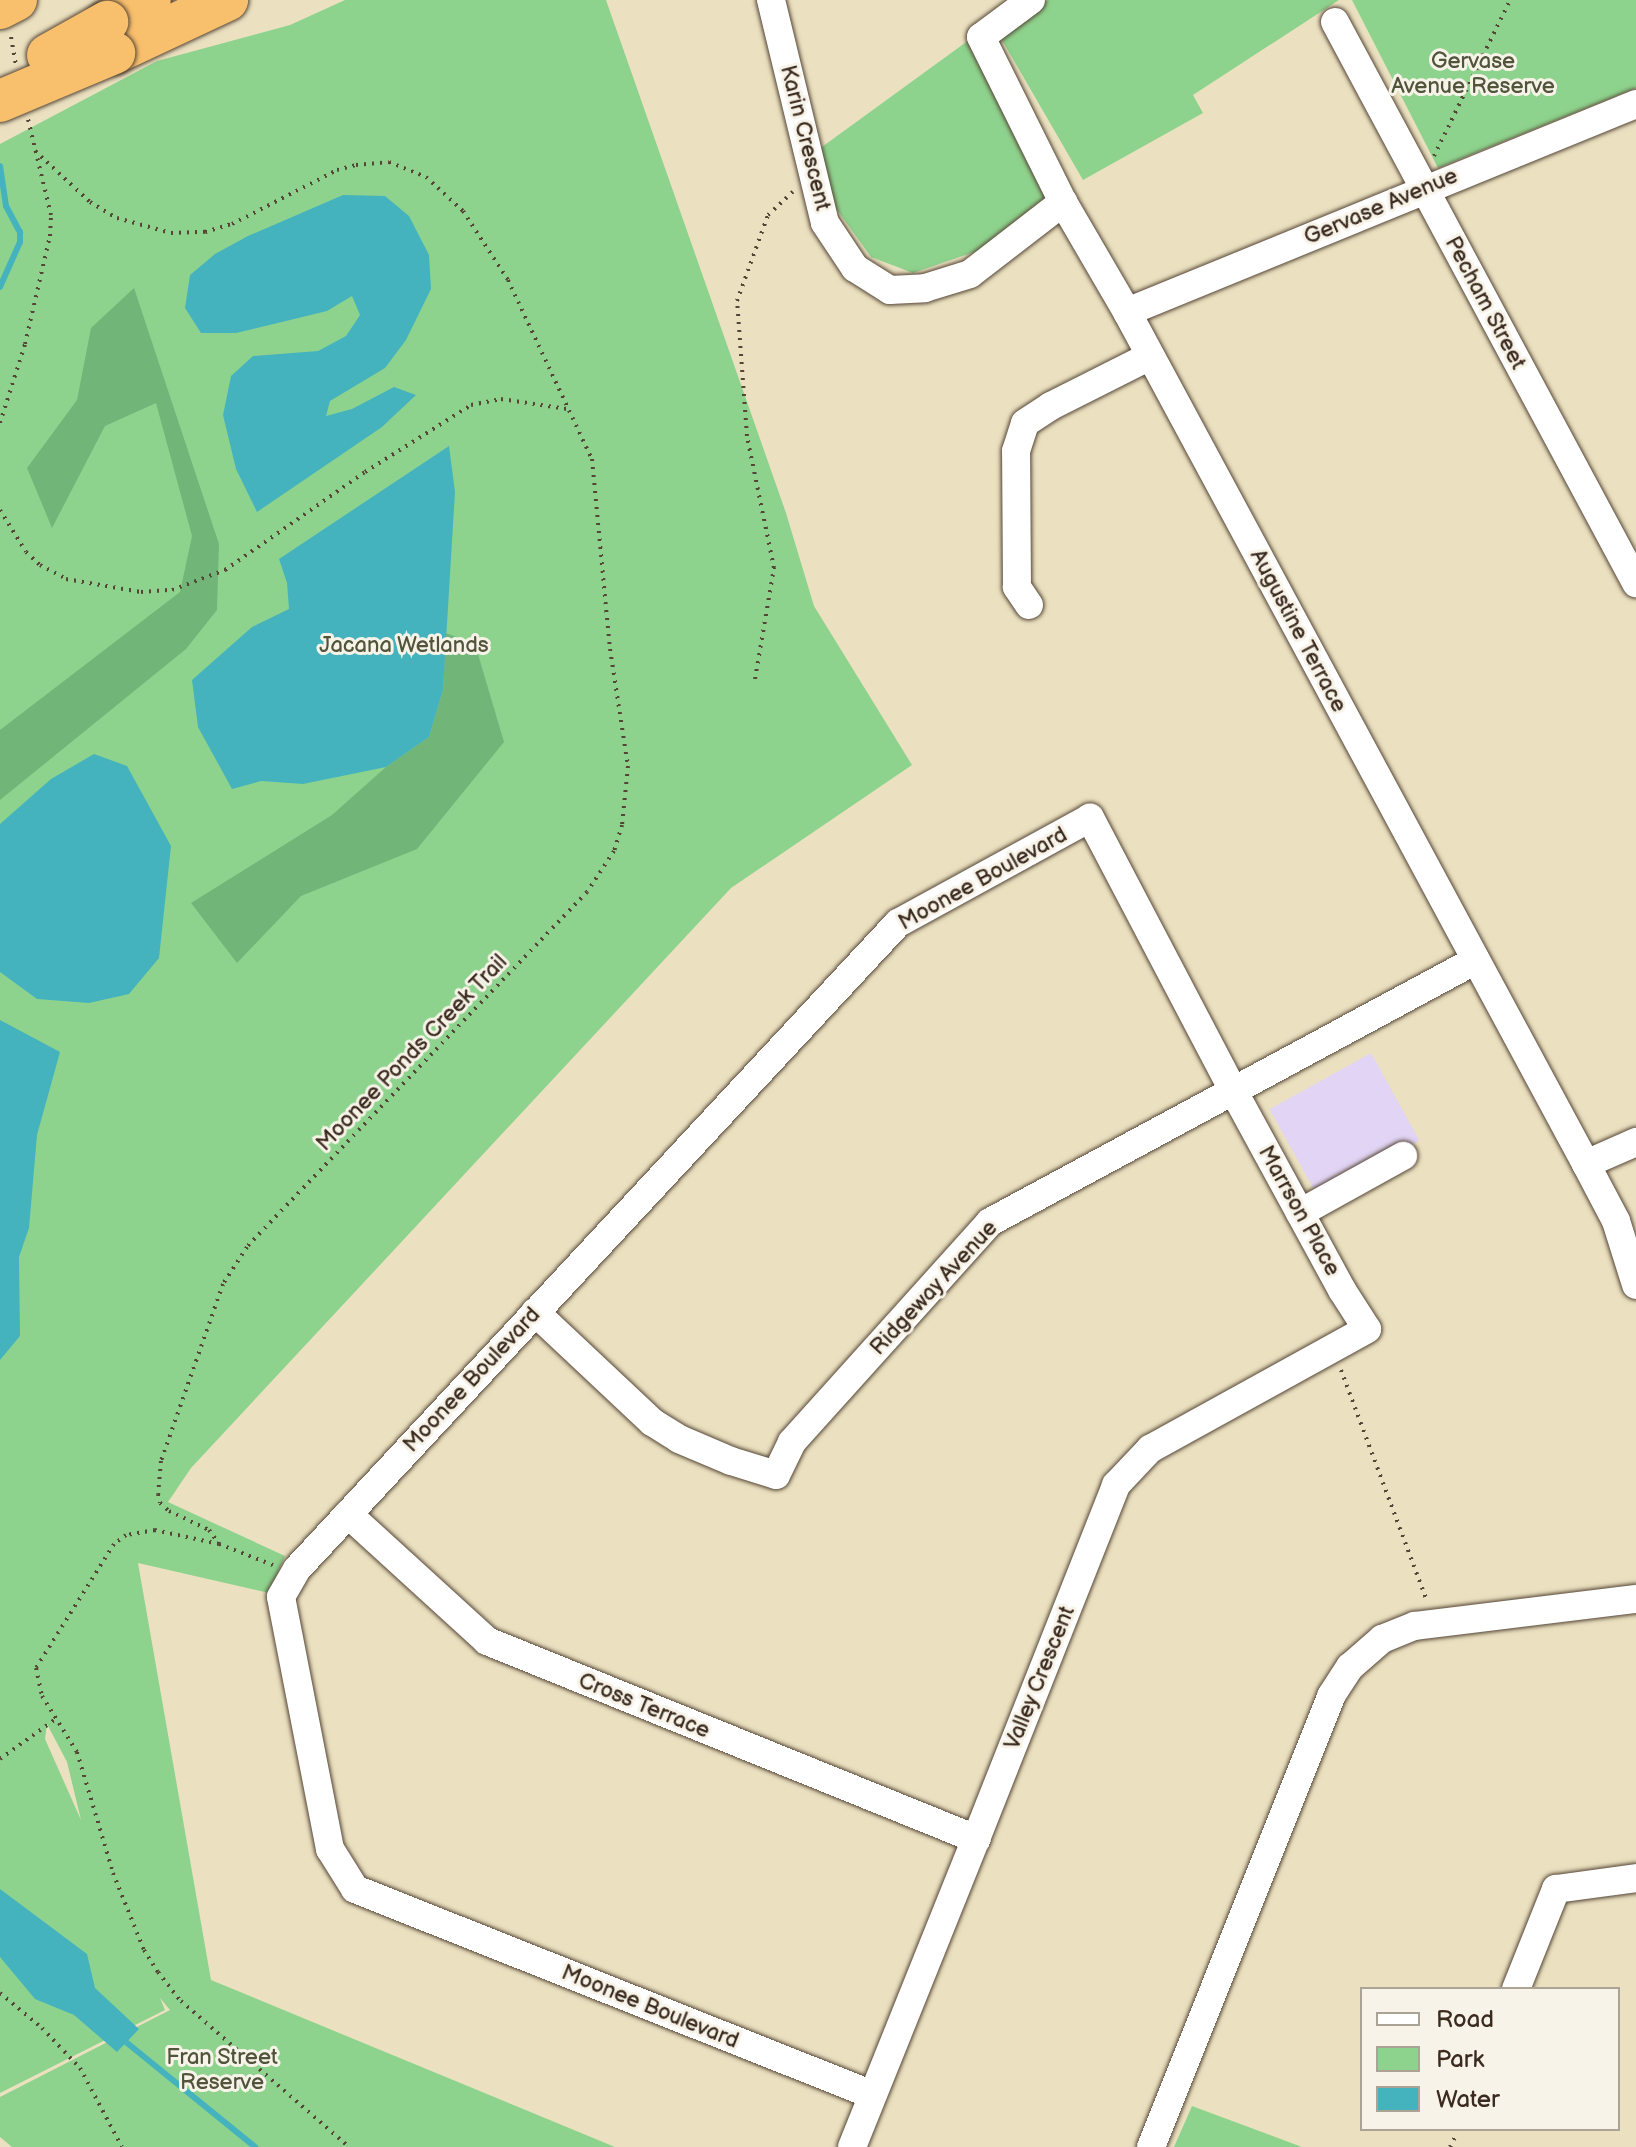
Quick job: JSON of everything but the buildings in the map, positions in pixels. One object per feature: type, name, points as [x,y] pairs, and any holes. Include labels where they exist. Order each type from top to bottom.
[{"type":"highway","points":[[0,8],[16,0]]},
{"type":"highway","points":[[0,101],[110,38],[150,0]]},
{"type":"highway","points":[[0,82],[110,38],[227,0]]},
{"type":"street","name":"Karin Crescent","points":[[771,0],[825,223],[855,268],[890,290],[925,288],[970,274],[1063,202]]},
{"type":"street","name":"Augustine Terrace","points":[[1031,0],[981,37],[1063,202],[1127,312],[1616,1221],[1636,1285]]},
{"type":"street","name":"Pecham Street","points":[[1335,22],[1426,177],[1636,583]]},
{"type":"street","name":"Gervase Avenue","points":[[1127,312],[1426,177],[1636,104]]},
{"type":"street","points":[[1029,605],[1017,587],[1016,451],[1025,423],[1051,406],[1150,356]]},
{"type":"street","name":"Moonee Boulevard","points":[[873,2095],[355,1889],[330,1849],[281,1597],[297,1569],[898,923],[1090,818],[1234,1092]]},
{"type":"street","name":"Ridgeway Avenue","points":[[535,1312],[652,1422],[679,1439],[731,1461],[776,1475],[792,1442],[990,1222],[1476,960]]},
{"type":"street","name":"Marrson Place","points":[[1234,1092],[1367,1329]]},
{"type":"street","points":[[1586,1164],[1636,1142]]},
{"type":"street","points":[[1300,1213],[1403,1156]]},
{"type":"street","name":"Valley Crescent","points":[[852,2147],[1116,1485],[1150,1449],[1367,1329]]},
{"type":"street","name":"Cross Terrace","points":[[348,1514],[487,1641],[976,1839]]},
{"type":"street","points":[[1151,2147],[1331,1696],[1350,1667],[1382,1639],[1415,1626],[1636,1599]]},
{"type":"street","points":[[1517,1987],[1556,1889],[1636,1878]]},
{"type":"path","points":[[1426,177],[1510,0]]},
{"type":"path","name":"Moonee Ponds Creek Trail","points":[[0,423],[25,344],[50,236],[51,215],[35,151],[90,202],[117,218],[171,233],[205,232],[232,224],[337,170],[389,162],[426,177],[445,190],[483,237],[527,314],[592,459],[610,649],[628,766],[622,825],[614,851],[587,892],[247,1247],[223,1284],[161,1461],[158,1494],[160,1503],[169,1511],[209,1530],[219,1544]]},
{"type":"path","points":[[755,679],[774,568],[747,436],[737,301],[768,215],[813,175]]},
{"type":"path","points":[[0,510],[26,552],[40,565],[66,579],[141,592],[172,590],[225,570],[365,472],[471,405],[501,399],[567,409]]},
{"type":"path","points":[[1340,1367],[1428,1604]]},
{"type":"path","points":[[272,1564],[219,1544],[155,1530],[126,1535],[114,1544],[36,1668],[42,1696],[77,1752],[113,1873],[144,1950],[158,1972],[181,2001],[349,2147]]},
{"type":"path","points":[[0,1759],[57,1718]]},
{"type":"path","points":[[0,1993],[42,2028],[80,2068],[122,2147]]},
{"type":"path","points":[[1450,2147],[1455,2137]]},
{"type":"shaded area","points":[[1371,1053],[1419,1140],[1318,1197],[1270,1109]]},
{"type":"green space","name":"Jacana Wetlands","points":[[345,0],[606,0],[786,513],[814,606],[912,765],[731,888],[191,1468],[168,1502],[285,1556],[269,1593],[138,1563],[211,1980],[615,2147],[12,2147],[0,2137],[0,2097],[170,2010],[160,1998],[165,2010],[0,2093],[0,144],[157,61],[290,25]],"holes":[[[47,1724],[67,1762],[81,1820],[45,1739]]]},
{"type":"green space","points":[[1048,0],[1339,0],[1193,95],[1203,113],[1083,180],[999,35]]},
{"type":"green space","name":"Gervase Avenue Reserve","points":[[1352,0],[1636,0],[1636,88],[1438,168]]},
{"type":"green space","points":[[969,40],[1048,195],[977,251],[913,273],[871,257],[835,207],[815,152]]},
{"type":"green space","points":[[134,288],[219,544],[217,610],[186,649],[0,800],[0,730],[180,592],[192,536],[156,403],[105,426],[52,528],[27,468],[77,400],[91,328]]},
{"type":"green space","points":[[446,633],[475,644],[504,742],[417,849],[301,896],[237,963],[191,903],[332,815],[386,767],[429,737],[443,690]]},
{"type":"green space","points":[[1192,2106],[1302,2147],[1174,2147]]},
{"type":"water","points":[[343,195],[385,196],[409,216],[429,255],[431,289],[406,340],[385,368],[330,401],[326,416],[352,409],[394,387],[416,395],[382,427],[257,512],[236,469],[223,415],[231,376],[253,356],[318,351],[346,336],[360,315],[352,296],[327,311],[236,333],[201,333],[185,308],[190,275],[215,254],[248,236]]},
{"type":"water","points":[[449,446],[455,492],[443,690],[429,737],[386,767],[303,784],[261,781],[232,789],[198,727],[192,680],[252,627],[289,609],[287,583],[279,559]]},
{"type":"water","points":[[94,754],[127,766],[171,846],[159,958],[129,994],[89,1003],[37,999],[0,972],[0,824],[51,779]]},
{"type":"water","points":[[0,1020],[60,1052],[37,1135],[29,1228],[19,1257],[20,1336],[0,1360]]},
{"type":"water","points":[[0,1889],[87,1954],[95,1988],[139,2029],[117,2052],[74,2015],[35,1999],[0,1957]]},
{"type":"waterway","points":[[0,166],[6,206],[20,232],[20,242],[0,287]]},
{"type":"waterway","points":[[121,2038],[255,2147]]},
{"type":"park label","name":"Fran Street Reserve","points":[[222,2070]]}]
